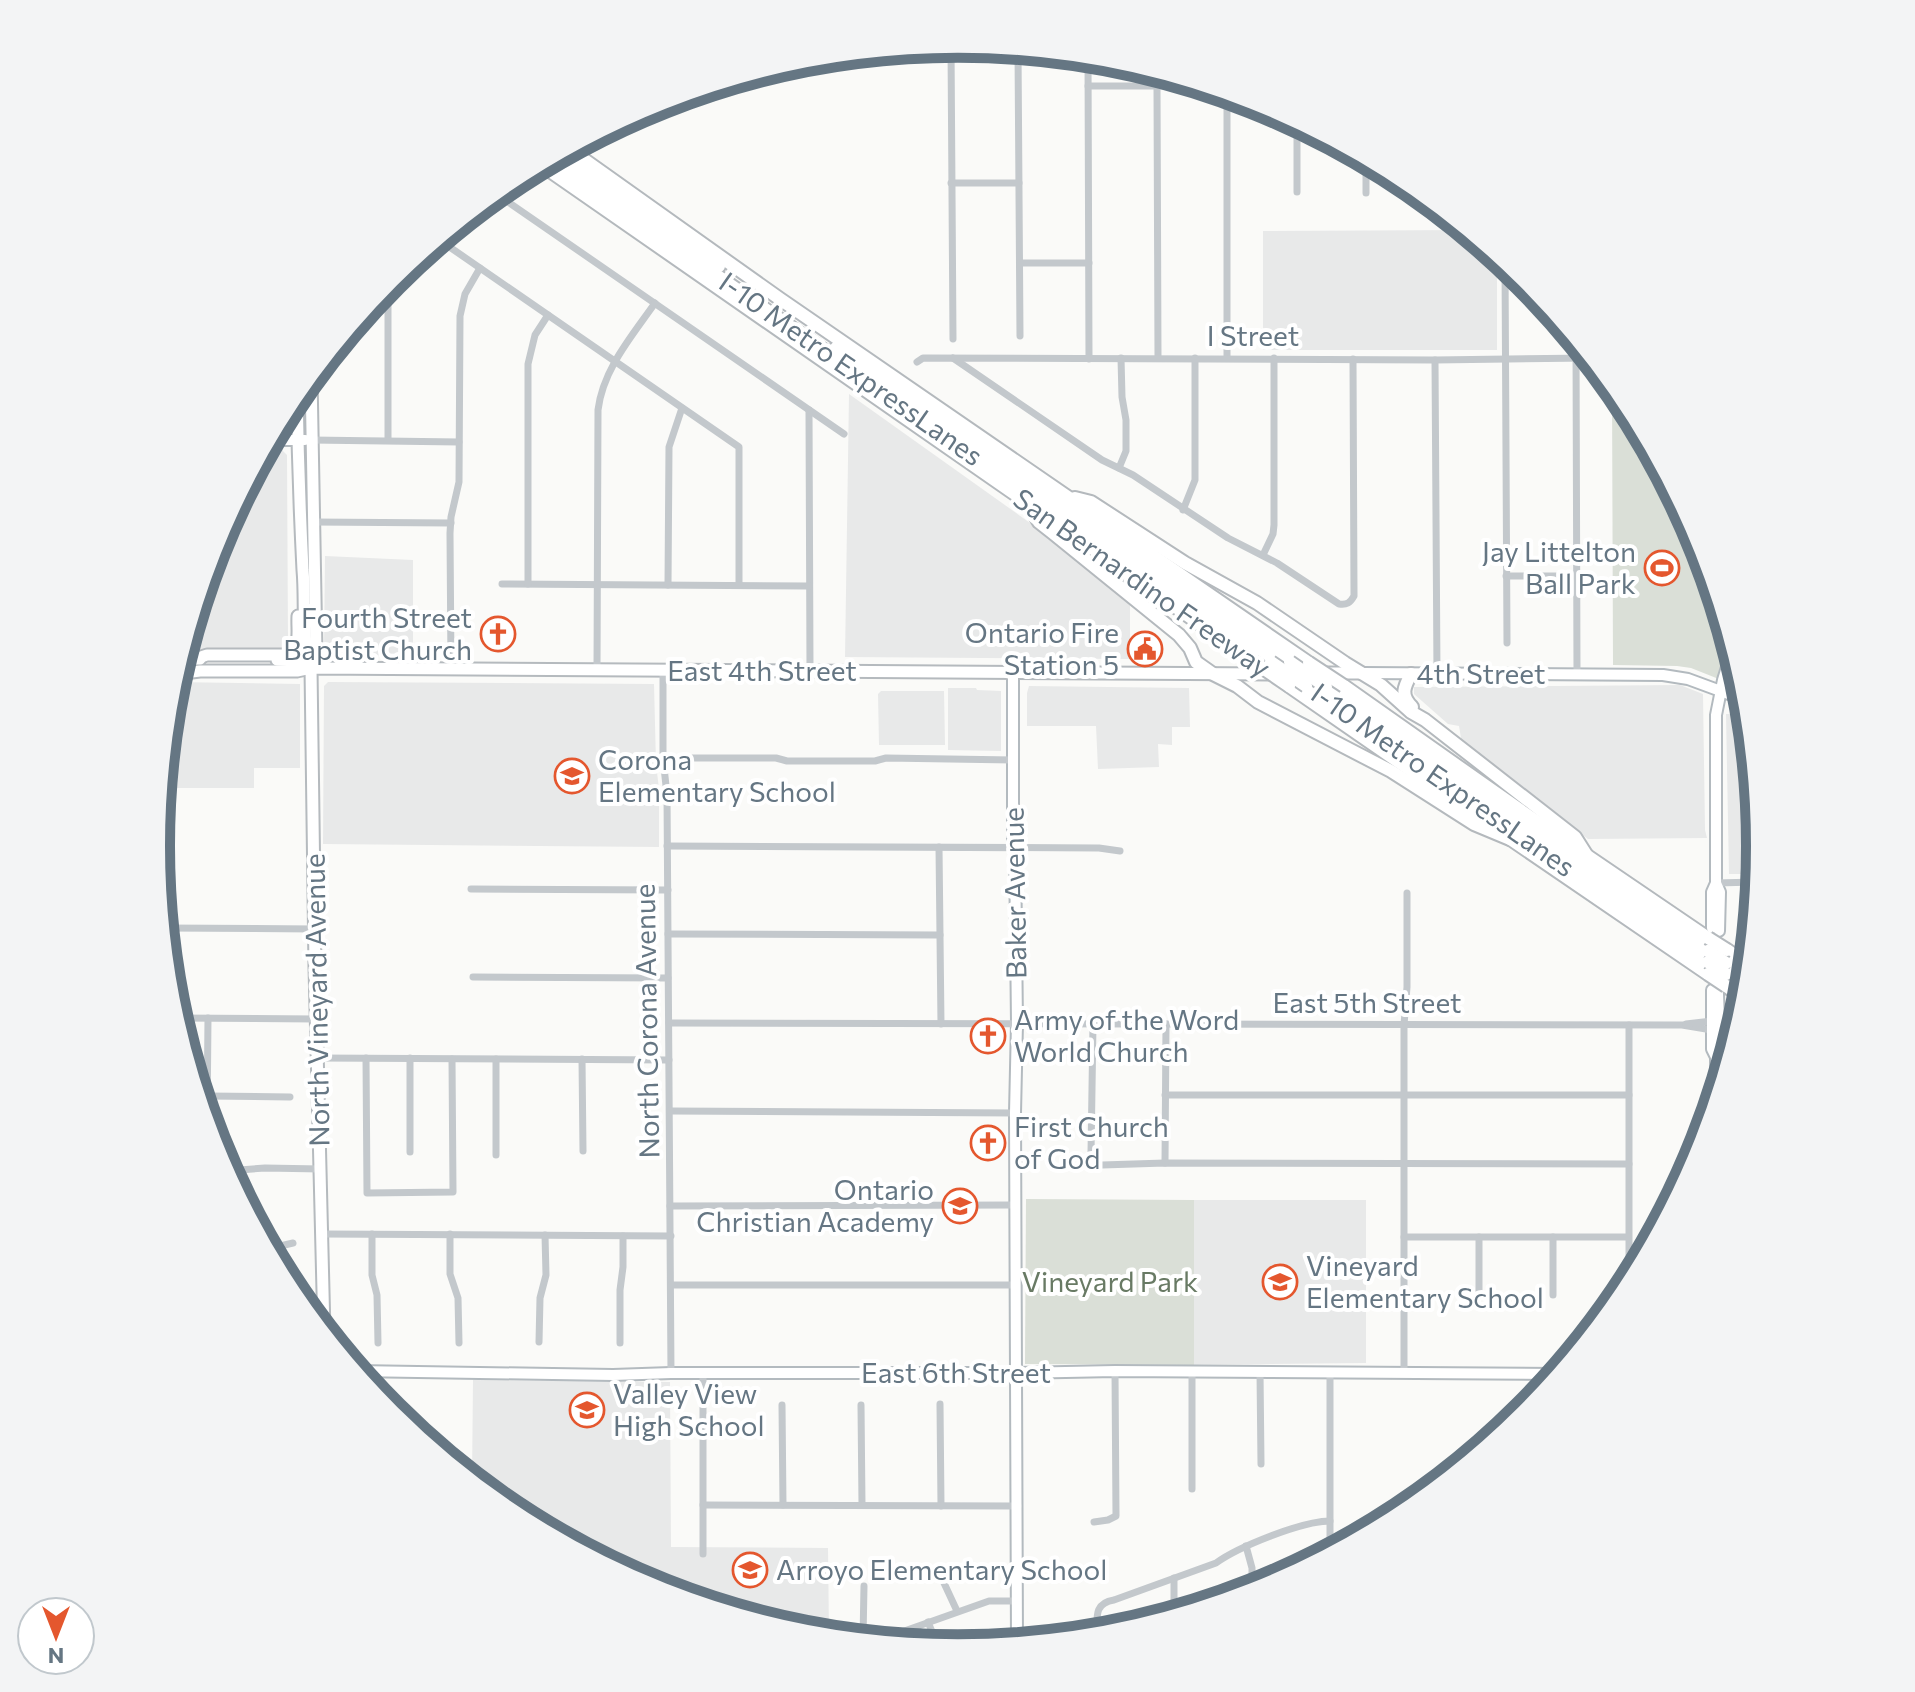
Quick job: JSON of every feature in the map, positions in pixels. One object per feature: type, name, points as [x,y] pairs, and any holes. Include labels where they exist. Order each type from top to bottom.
[{"type":"highway","name":"San Bernardino Freeway","points":[[579,156],[758,284],[1587,856],[1711,947],[1723,976],[1732,986]]},
{"type":"highway","name":"I-10 Metro ExpressLanes","points":[[569,161],[1326,687],[1711,947]]},
{"type":"highway","name":"I-10 Metro ExpressLanes","points":[[560,166],[1306,686],[1711,947]]},
{"type":"highway","name":"San Bernardino Freeway","points":[[551,172],[1510,839],[1711,947],[1723,976]]},
{"type":"highway","points":[[1066,495],[1091,502],[1185,563],[1257,603],[1381,685],[1411,712],[1425,720]]},
{"type":"highway","points":[[1025,501],[1039,522],[1179,635],[1196,662],[1213,674],[1237,686],[1268,708],[1402,777],[1474,824],[1510,839]]},
{"type":"highway","points":[[1411,674],[1404,687],[1404,696],[1409,705],[1575,837],[1587,856]]},
{"type":"highway","name":"San Bernardino Freeway","points":[[1723,976],[1735,971]]},
{"type":"highway","points":[[1723,976],[1734,976]]},
{"type":"highway","points":[[1723,976],[1733,981]]},
{"type":"main road","name":"North Vineyard Avenue","points":[[311,395],[316,653],[311,668]]},
{"type":"main road","name":"North Vineyard Avenue","points":[[297,415],[306,649],[311,668],[324,1314]]},
{"type":"main road","points":[[282,440],[311,440]]},
{"type":"main road","points":[[300,520],[306,531],[309,571],[315,577]]},
{"type":"main road","points":[[195,659],[207,655],[283,655],[292,651],[297,646],[299,602],[304,593]]},
{"type":"main road","name":"East 4th Street","points":[[195,659],[298,661],[311,668]]},
{"type":"main road","name":"East 4th Street","points":[[189,672],[451,668],[1213,674]]},
{"type":"main road","name":"Baker Avenue","points":[[1013,672],[1017,1023],[1017,1631]]},
{"type":"main road","points":[[1711,947],[1712,892],[1716,883],[1715,729],[1726,672]]},
{"type":"main road","name":"4th Street","points":[[1213,674],[1671,676],[1698,682],[1730,695]]},
{"type":"main road","points":[[1718,1054],[1712,1049],[1712,1026],[1723,976]]},
{"type":"main road","points":[[1720,1045],[1723,976]]},
{"type":"main road","name":"East 6th Street","points":[[370,1371],[613,1375],[1115,1371],[1543,1374]]},
{"type":"street","points":[[951,58],[953,339]]},
{"type":"street","points":[[1018,61],[1020,336]]},
{"type":"street","points":[[1088,69],[1089,359]]},
{"type":"street","points":[[1088,86],[1164,86]]},
{"type":"street","points":[[1157,86],[1158,358]]},
{"type":"street","points":[[1227,106],[1227,358]]},
{"type":"street","points":[[1297,135],[1297,192]]},
{"type":"street","points":[[1366,173],[1366,193]]},
{"type":"street","points":[[951,183],[1019,183]]},
{"type":"street","points":[[506,201],[844,434]]},
{"type":"street","points":[[448,246],[739,447],[739,585]]},
{"type":"street","points":[[1020,263],[1089,263]]},
{"type":"street","points":[[451,668],[451,523],[459,490],[460,316],[465,294],[480,268]]},
{"type":"street","points":[[1505,280],[1507,643]]},
{"type":"street","points":[[388,302],[388,440]]},
{"type":"street","points":[[597,670],[600,395],[615,361],[655,303]]},
{"type":"street","points":[[528,584],[528,364],[535,335],[548,315]]},
{"type":"street","name":"I Street","points":[[917,362],[923,358],[1576,358]]},
{"type":"street","points":[[953,358],[1102,460],[1133,475],[1228,538],[1263,555],[1339,604],[1346,605],[1354,596],[1353,359]]},
{"type":"street","points":[[1119,468],[1126,451],[1121,358]]},
{"type":"street","points":[[1183,510],[1195,480],[1195,358]]},
{"type":"street","points":[[1263,555],[1274,525],[1274,358]]},
{"type":"street","points":[[1576,358],[1577,675]]},
{"type":"street","points":[[1435,360],[1437,674]]},
{"type":"street","points":[[668,585],[668,462],[672,432],[682,408]]},
{"type":"street","points":[[809,410],[810,671]]},
{"type":"street","points":[[311,440],[459,442]]},
{"type":"street","points":[[313,522],[451,523]]},
{"type":"street","points":[[1506,576],[1576,576]]},
{"type":"street","points":[[502,584],[809,586]]},
{"type":"street","name":"North Corona Avenue","points":[[663,670],[663,758],[667,795],[671,1373]]},
{"type":"street","points":[[663,758],[1013,760]]},
{"type":"street","points":[[667,846],[1099,848],[1120,851]]},
{"type":"street","points":[[939,847],[941,1024]]},
{"type":"street","points":[[1716,883],[1745,882]]},
{"type":"street","points":[[471,889],[668,890]]},
{"type":"street","points":[[1404,1372],[1407,893]]},
{"type":"street","points":[[174,928],[315,929]]},
{"type":"street","points":[[668,934],[940,935]]},
{"type":"street","points":[[473,977],[668,978]]},
{"type":"street","points":[[189,1018],[316,1019]]},
{"type":"street","points":[[208,1018],[208,1089]]},
{"type":"street","name":"East 5th Street","points":[[669,1023],[1682,1025],[1691,1022],[1712,1026]]},
{"type":"street","points":[[1093,1024],[1091,1153],[1093,1162],[1102,1165],[1629,1164]]},
{"type":"street","points":[[1165,1163],[1166,1024]]},
{"type":"street","points":[[1628,1259],[1629,1025]]},
{"type":"street","points":[[317,1058],[669,1060]]},
{"type":"street","points":[[366,1058],[367,1193],[453,1192],[452,1059]]},
{"type":"street","points":[[410,1058],[410,1152]]},
{"type":"street","points":[[496,1059],[496,1155]]},
{"type":"street","points":[[582,1059],[583,1151]]},
{"type":"street","points":[[1165,1095],[1629,1095]]},
{"type":"street","points":[[210,1096],[290,1097]]},
{"type":"street","points":[[670,1111],[1015,1113]]},
{"type":"street","points":[[239,1170],[321,1169]]},
{"type":"street","points":[[670,1206],[1015,1205]]},
{"type":"street","points":[[322,1234],[671,1236]]},
{"type":"street","points":[[372,1234],[378,1343]]},
{"type":"street","points":[[450,1234],[450,1274],[458,1298],[459,1343]]},
{"type":"street","points":[[539,1342],[540,1298],[546,1275],[545,1235]]},
{"type":"street","points":[[620,1343],[623,1236]]},
{"type":"street","points":[[1404,1237],[1628,1237]]},
{"type":"street","points":[[1479,1237],[1479,1295]]},
{"type":"street","points":[[1553,1237],[1553,1295]]},
{"type":"street","points":[[279,1246],[293,1243]]},
{"type":"street","points":[[671,1285],[1016,1285]]},
{"type":"street","points":[[1094,1522],[1116,1516],[1115,1371]]},
{"type":"street","points":[[1192,1371],[1192,1489]]},
{"type":"street","points":[[1260,1372],[1261,1464]]},
{"type":"street","points":[[1330,1372],[1330,1540]]},
{"type":"street","points":[[703,1373],[703,1554]]},
{"type":"street","points":[[940,1404],[941,1506]]},
{"type":"street","points":[[782,1405],[783,1505]]},
{"type":"street","points":[[861,1405],[862,1505]]},
{"type":"street","points":[[703,1505],[1018,1506]]},
{"type":"street","points":[[1098,1621],[1100,1605],[1106,1601],[1216,1563],[1246,1546],[1315,1521],[1330,1521]]},
{"type":"street","points":[[1246,1546],[1252,1577]]},
{"type":"street","points":[[1174,1578],[1174,1603]]},
{"type":"street","points":[[944,1583],[957,1611]]},
{"type":"street","points":[[863,1628],[864,1586]]},
{"type":"street","points":[[902,1632],[989,1601],[1017,1601]]},
{"type":"street","points":[[928,1622],[933,1633]]},
{"type":"shaded area","points":[[1448,230],[1497,272],[1497,350],[1263,350],[1263,231]]},
{"type":"shaded area","points":[[849,394],[1040,530],[1130,605],[1130,659],[845,657]]},
{"type":"shaded area","points":[[281,442],[287,455],[288,641],[276,649],[194,652],[229,544]]},
{"type":"shaded area","points":[[325,556],[413,560],[413,657],[328,653],[324,649]]},
{"type":"shaded area","points":[[187,682],[300,684],[300,768],[254,768],[254,788],[172,788]]},
{"type":"shaded area","points":[[328,682],[654,684],[659,847],[323,844],[324,686]]},
{"type":"shaded area","points":[[1680,685],[1703,694],[1707,838],[1588,839],[1462,744],[1459,726],[1448,724],[1414,694],[1414,687]]},
{"type":"shaded area","points":[[1029,686],[1189,688],[1190,727],[1172,727],[1172,745],[1158,744],[1159,767],[1098,769],[1096,726],[1027,726]]},
{"type":"shaded area","points":[[948,688],[1001,691],[1001,751],[948,750]]},
{"type":"shaded area","points":[[881,691],[944,691],[945,745],[879,745],[878,694]]},
{"type":"shaded area","points":[[1726,714],[1734,714],[1744,794],[1746,846],[1745,874],[1729,874]]},
{"type":"shaded area","name":"Vineyard Elementary School","points":[[1194,1200],[1366,1200],[1366,1363],[1194,1365]]},
{"type":"shaded area","name":"Valley View High School","points":[[473,1380],[670,1382],[671,1547],[828,1548],[829,1623],[754,1607],[656,1574],[563,1528],[472,1466]]},
{"type":"green space","points":[[1612,407],[1640,452],[1686,544],[1719,642],[1728,683],[1691,668],[1613,665]]},
{"type":"green space","name":"Vineyard Park","points":[[1026,1199],[1194,1200],[1194,1365],[1025,1364]]},
{"type":"place","name":"Jay Littelton Ball Park","points":[[1662,568]]},
{"type":"place","name":"Fourth Street Baptist Church","points":[[498,634]]},
{"type":"place","name":"Ontario Fire Station 5","points":[[1145,649]]},
{"type":"place","name":"Corona Elementary School","points":[[572,776]]},
{"type":"place","name":"Army of the Word World Church","points":[[988,1036]]},
{"type":"place","name":"First Church of God","points":[[988,1143]]},
{"type":"place","name":"Ontario Christian Academy","points":[[960,1206]]},
{"type":"place","name":"Vineyard Elementary School","points":[[1280,1282]]},
{"type":"place","name":"Valley View High School","points":[[587,1410]]},
{"type":"place","name":"Arroyo Elementary School","points":[[750,1570]]}]
